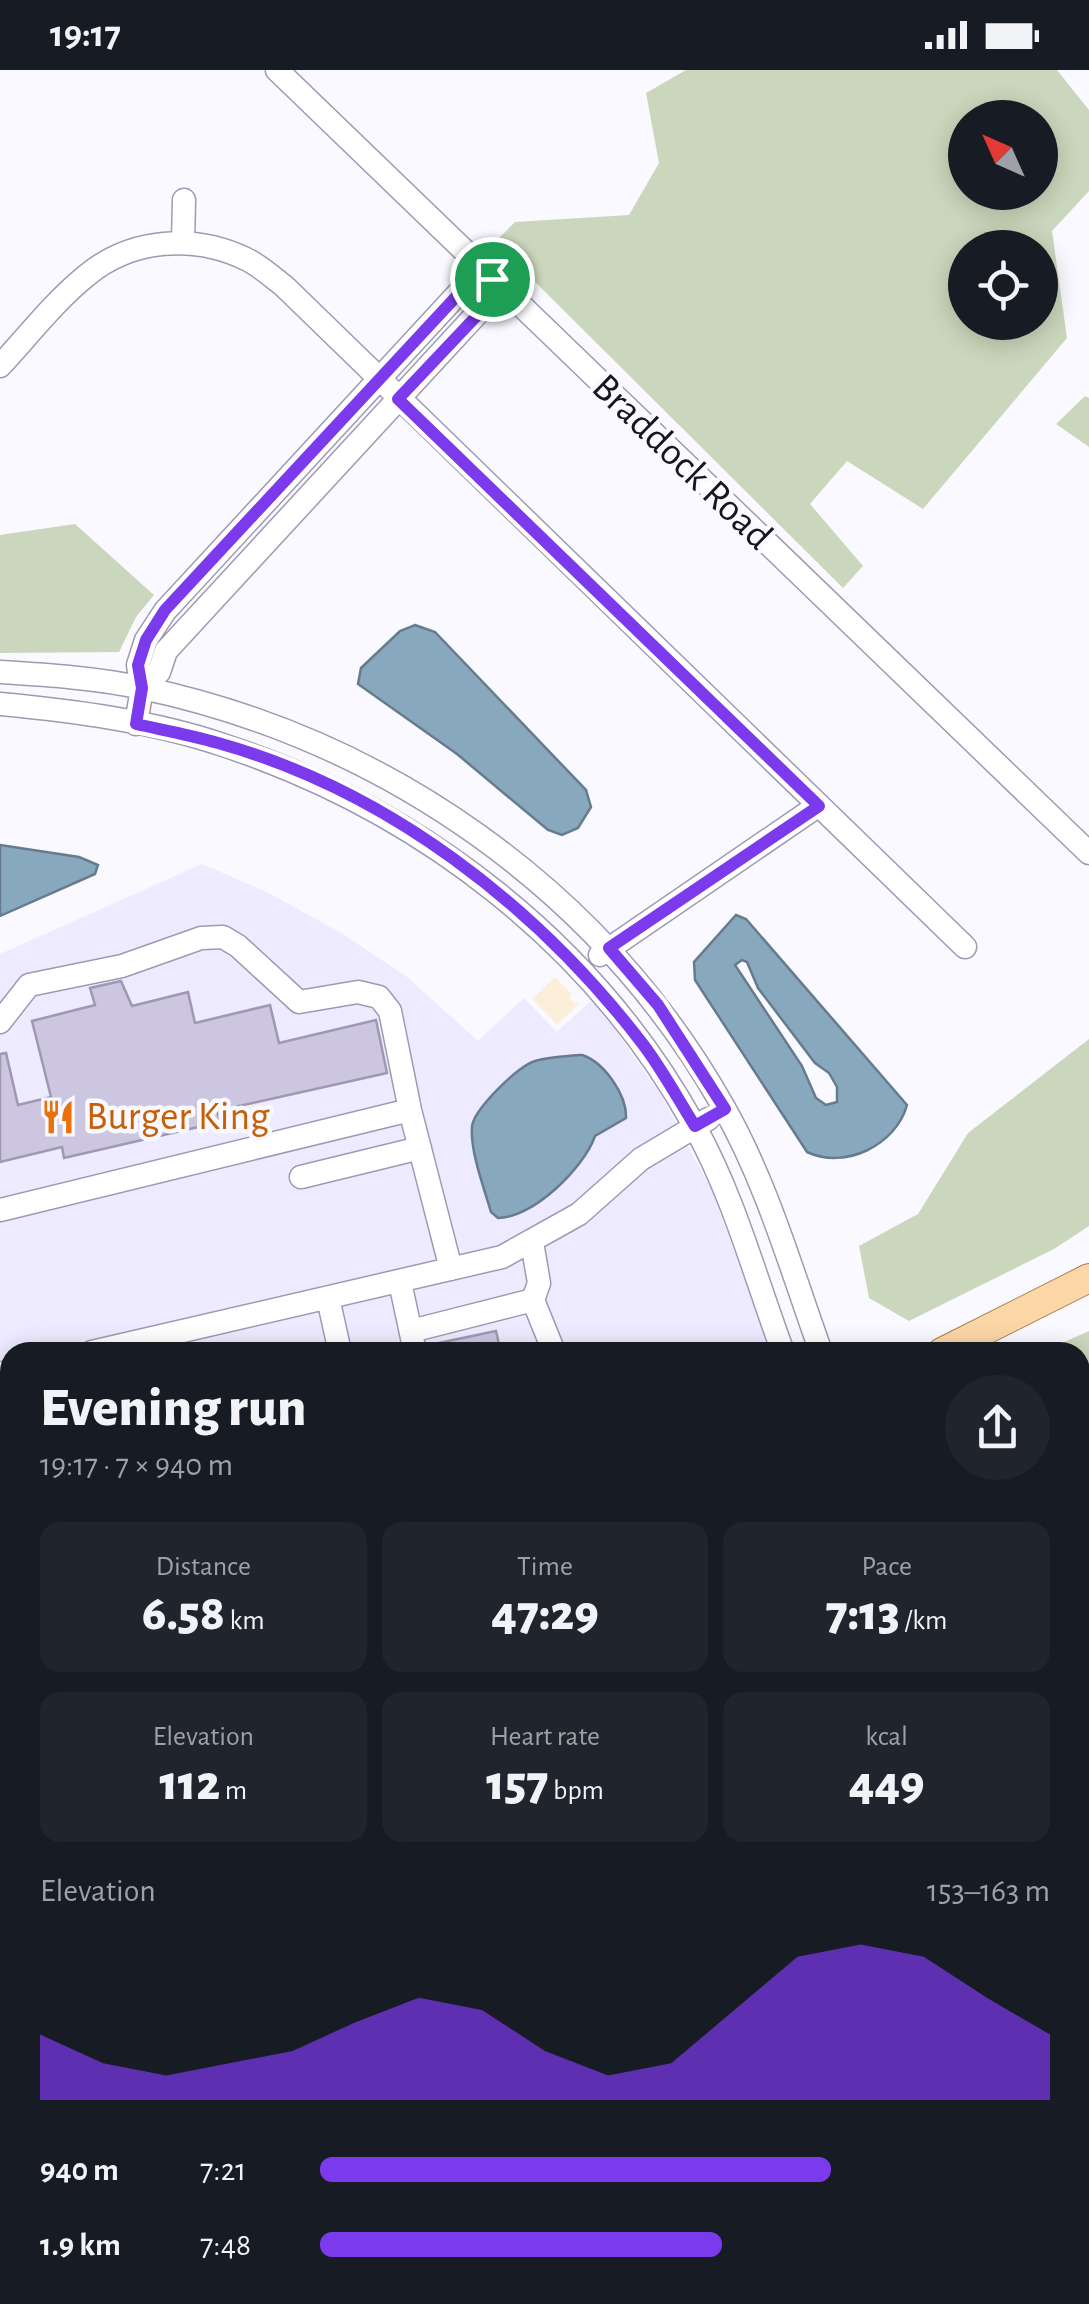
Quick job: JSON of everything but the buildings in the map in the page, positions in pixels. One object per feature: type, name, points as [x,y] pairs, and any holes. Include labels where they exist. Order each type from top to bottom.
[{"type":"main road","points":[[962,1342],[1089,1278]]},
{"type":"street","name":"Braddock Road","points":[[277,70],[1086,843]]},
{"type":"street","points":[[183,240],[184,200]]},
{"type":"street","points":[[0,366],[87,274],[124,253],[183,240],[249,260],[284,286],[965,948]]},
{"type":"street","points":[[136,724],[142,688],[138,665],[146,640],[165,610],[466,286],[492,279],[486,306],[166,650],[159,672],[142,688]]},
{"type":"street","points":[[0,672],[142,688],[303,737],[380,774],[488,840],[564,903],[658,1005],[725,1109],[762,1186],[817,1342]]},
{"type":"street","points":[[0,704],[67,710],[136,724],[220,743],[294,770],[414,832],[524,914],[581,969],[644,1046],[695,1126],[720,1178],[778,1342]]},
{"type":"street","points":[[581,969],[819,806]]},
{"type":"street","points":[[0,1022],[29,985],[122,966],[201,938],[223,938],[238,946],[299,1002],[358,992],[379,996],[390,1010],[410,1110],[451,1269]]},
{"type":"street","points":[[177,1342],[328,1298],[502,1257],[579,1214],[641,1159],[725,1109]]},
{"type":"street","points":[[0,1210],[410,1110]]},
{"type":"street","points":[[301,1177],[420,1148]]},
{"type":"street","points":[[532,1242],[539,1283],[533,1300],[552,1342]]},
{"type":"street","points":[[400,1282],[413,1342],[533,1300]]},
{"type":"street","points":[[328,1298],[338,1342]]},
{"type":"shaded area","points":[[202,864],[267,892],[341,933],[407,977],[478,1041],[524,998],[557,1032],[593,999],[661,1095],[712,1191],[767,1342],[0,1342],[0,954]]},
{"type":"shaded area","points":[[555,977],[572,994],[569,998],[580,1003],[557,1024],[532,999]]},
{"type":"green space","points":[[686,70],[1057,70],[1089,110],[1089,191],[1053,230],[948,230],[948,340],[1058,340],[1058,274],[1067,338],[923,509],[847,461],[810,504],[863,566],[843,588],[495,242],[515,222],[629,215],[659,163],[646,93]]},
{"type":"green space","points":[[1085,396],[1089,398],[1089,447],[1056,424]]},
{"type":"green space","points":[[75,524],[154,595],[136,617],[119,652],[0,653],[0,535]]},
{"type":"green space","points":[[1089,1039],[1089,1226],[1054,1249],[909,1321],[869,1298],[859,1246],[918,1214],[968,1133]]},
{"type":"green space","points":[[1089,1331],[1089,1342],[1064,1342]]},
{"type":"water","points":[[415,625],[435,632],[586,790],[591,807],[578,828],[562,835],[548,830],[457,754],[358,684],[361,668],[400,631]]},
{"type":"water","points":[[0,845],[79,857],[98,865],[95,874],[0,916]]},
{"type":"water","points":[[736,915],[746,919],[907,1105],[892,1132],[852,1156],[822,1157],[807,1152],[695,980],[694,962]],"holes":[[[742,960],[747,962],[758,988],[815,1063],[829,1073],[837,1087],[837,1102],[826,1105],[816,1098],[802,1066],[735,965]]]},
{"type":"water","points":[[582,1055],[613,1080],[623,1099],[626,1118],[595,1136],[580,1162],[556,1189],[526,1210],[498,1218],[491,1212],[475,1158],[474,1119],[498,1089],[528,1064]]},
{"type":"place","name":"Burger King","points":[[58,1117]]},
{"type":"route","points":[[492,279],[486,306],[398,399],[819,806],[609,948],[689,1048],[725,1109],[695,1126],[644,1046],[581,969],[524,914],[469,871],[414,832],[294,770],[220,743],[136,724],[142,688],[138,665],[146,640],[165,610],[466,286],[492,279]]}]
